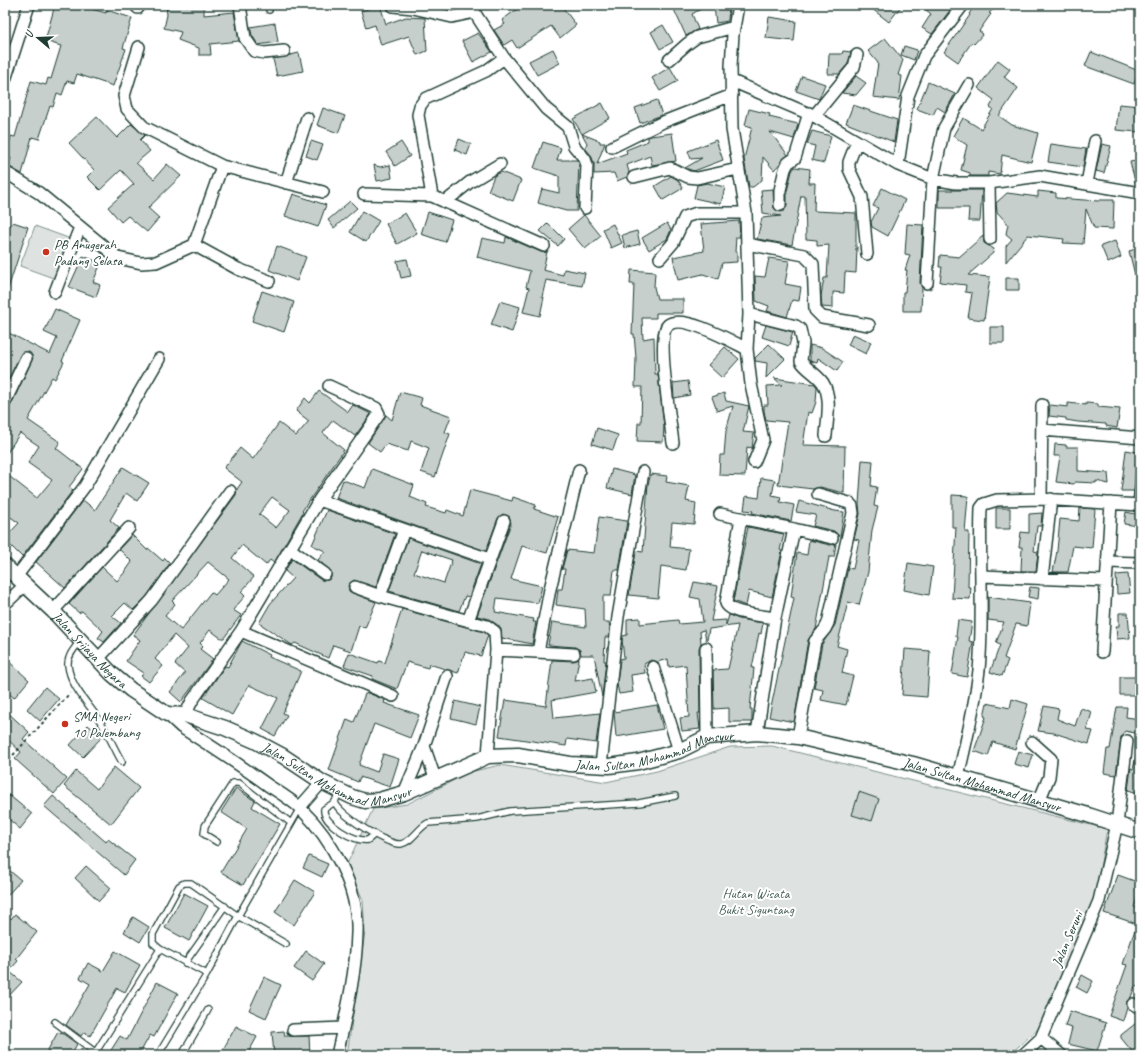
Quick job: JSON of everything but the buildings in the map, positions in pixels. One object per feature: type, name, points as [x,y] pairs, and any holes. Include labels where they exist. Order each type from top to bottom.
[{"type":"street","points":[[5,80],[29,5]]},
{"type":"street","points":[[240,5],[245,38],[254,51],[264,53],[284,51]]},
{"type":"street","points":[[738,5],[734,27],[731,66],[732,129],[746,213],[749,314],[747,349],[750,384],[763,440],[762,447],[754,462]]},
{"type":"street","points":[[898,165],[908,96],[924,56],[963,5]]},
{"type":"street","points":[[393,6],[413,8],[452,17],[475,8],[504,58],[546,109],[568,127],[574,146],[585,159],[585,208]]},
{"type":"street","points":[[669,60],[687,44],[697,38],[734,27]]},
{"type":"street","points":[[139,47],[124,96],[127,109],[144,127],[222,166],[323,192]]},
{"type":"street","points":[[780,205],[780,190],[785,169],[788,163],[795,158],[812,114],[854,67],[857,55]]},
{"type":"street","points":[[432,196],[418,115],[420,106],[425,99],[486,71],[504,58]]},
{"type":"street","points":[[732,81],[812,114],[898,165],[933,179],[956,182],[989,182],[1040,176],[1140,193]]},
{"type":"street","points":[[927,283],[933,179],[944,128],[969,85]]},
{"type":"street","points":[[612,147],[662,122],[732,96]]},
{"type":"street","points":[[286,183],[307,118]]},
{"type":"street","points":[[857,141],[849,162],[849,169],[862,197],[867,254]]},
{"type":"street","points":[[1087,183],[1095,141]]},
{"type":"street","points":[[445,202],[470,182],[500,164]]},
{"type":"street","points":[[5,172],[39,192],[118,258],[142,263],[156,262],[194,246],[222,166]]},
{"type":"street","points":[[634,177],[670,168],[688,177],[697,178],[738,169]]},
{"type":"street","points":[[989,182],[990,239]]},
{"type":"street","points":[[364,194],[432,196],[544,246]]},
{"type":"street","points":[[660,258],[673,243],[685,217],[697,213],[746,213]]},
{"type":"street","points":[[55,292],[80,227]]},
{"type":"street","points":[[747,244],[804,255],[813,264],[815,310],[817,314],[822,317],[869,325]]},
{"type":"street","points":[[194,246],[226,263],[269,282]]},
{"type":"street","points":[[749,314],[796,326],[800,329],[802,333],[801,361],[810,372],[823,382],[827,395],[826,436]]},
{"type":"street","points":[[674,443],[666,390],[664,342],[666,327],[673,322],[704,327],[747,349]]},
{"type":"street","points":[[5,402],[26,358]]},
{"type":"street","points":[[5,604],[85,486],[159,359]]},
{"type":"street","points":[[167,714],[185,715],[192,701],[240,631],[319,500],[379,414],[376,408],[330,386]]},
{"type":"street","points":[[1042,405],[1046,499],[1042,579]]},
{"type":"street","points":[[1042,430],[1140,438]]},
{"type":"street","points":[[538,652],[550,589],[579,470]]},
{"type":"street","points":[[601,765],[618,617],[643,472]]},
{"type":"street","points":[[98,659],[152,600],[230,491]]},
{"type":"street","points":[[798,737],[815,641],[828,623],[852,513],[852,506],[849,503],[818,494]]},
{"type":"street","points":[[958,778],[972,717],[979,669],[982,576],[981,508],[984,504],[996,500],[1046,499],[1111,503],[1140,501]]},
{"type":"street","points":[[319,500],[489,559]]},
{"type":"street","points":[[1102,652],[1106,562],[1111,503]]},
{"type":"street","points":[[720,514],[832,538]]},
{"type":"street","points":[[741,518],[726,603],[730,608],[739,611],[775,618]]},
{"type":"street","points":[[468,621],[489,559],[504,521]]},
{"type":"street","points":[[53,611],[130,528]]},
{"type":"street","points":[[757,733],[775,618],[794,529]]},
{"type":"street","points":[[380,596],[404,530]]},
{"type":"street","points":[[290,549],[325,574]]},
{"type":"street","points":[[1106,562],[1140,563]]},
{"type":"street","name":"Jalan Srijaya Negara","points":[[5,566],[53,611],[112,674],[131,690],[167,714]]},
{"type":"street","points":[[982,576],[1105,581]]},
{"type":"street","points":[[355,587],[380,596],[487,626],[495,632],[496,650],[488,756]]},
{"type":"street","points":[[240,631],[392,696]]},
{"type":"street","points":[[706,648],[707,737]]},
{"type":"street","points":[[496,650],[574,654]]},
{"type":"street","points":[[654,667],[680,751]]},
{"type":"street","points":[[404,793],[424,746],[447,676]]},
{"type":"street","points":[[167,714],[181,727],[300,808],[317,826],[337,859],[349,884],[356,905],[357,932],[354,969],[337,1055]]},
{"type":"street","name":"Jalan Sultan Mohammad Mansyur","points":[[185,715],[225,728],[255,741],[283,756],[322,782],[337,796],[352,797],[365,801],[379,800],[404,793],[435,778],[488,756],[518,756],[570,764],[601,765],[638,762],[680,751],[707,737],[757,733],[798,737],[913,764],[1039,800],[1140,832]]},
{"type":"street","name":"Jalan Seruni","points":[[1023,1055],[1041,1038],[1099,901],[1117,824],[1127,741]]},
{"type":"street","points":[[1032,742],[1051,759],[1048,778],[1039,800]]},
{"type":"street","points":[[424,746],[435,778]]},
{"type":"street","points":[[300,808],[322,782]]},
{"type":"street","points":[[293,1030],[343,1028]]},
{"type":"street","points":[[1041,1038],[1061,1055]]},
{"type":"lane","points":[[80,640],[69,657],[68,664],[76,686],[102,724],[122,762]]},
{"type":"lane","points":[[217,842],[204,834],[205,826],[232,783],[239,784],[291,823]]},
{"type":"lane","points":[[337,796],[324,809],[323,812],[328,821],[355,840],[368,840],[375,834]]},
{"type":"lane","points":[[337,796],[339,810],[375,834],[396,845],[403,844],[422,826],[428,824],[477,819],[510,811],[639,803],[675,796]]},
{"type":"lane","points":[[158,1055],[207,974],[238,916],[300,808]]},
{"type":"lane","points":[[207,974],[160,949],[153,943],[153,934],[179,886],[184,882],[191,883],[238,916],[286,944]]},
{"type":"lane","points":[[185,963],[225,906]]},
{"type":"lane","points":[[55,1022],[94,1054],[160,949]]},
{"type":"lane","points":[[182,1055],[208,1010]]},
{"type":"path","points":[[5,764],[76,686]]},
{"type":"green space","name":"PB Anugerah Padang Selasa","points":[[35,226],[71,239],[56,279],[20,266]]},
{"type":"green space","name":"Hutan Wisata Bukit Siguntang","points":[[772,746],[1107,829],[1092,912],[1039,1028],[1009,1055],[347,1055],[365,932],[363,900],[347,864],[373,809],[407,804],[470,772],[500,765],[606,782],[657,771],[730,747]]},
{"type":"place","name":"PB Anugerah Padang Selasa","points":[[46,252]]},
{"type":"place","name":"SMA Negeri 10 Palembang","points":[[65,724]]}]
